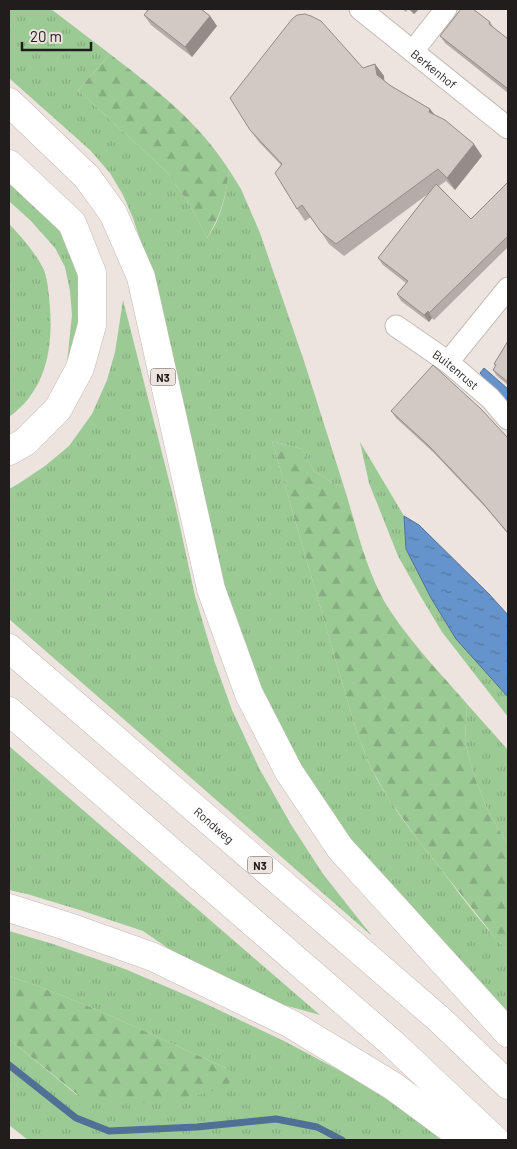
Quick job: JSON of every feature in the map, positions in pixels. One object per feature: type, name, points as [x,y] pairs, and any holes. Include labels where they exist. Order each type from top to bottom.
[{"type":"highway","name":"N3","points":[[9,102],[87,177],[113,213],[141,277],[211,589],[249,694],[289,772],[340,848],[508,1033]]},
{"type":"highway","points":[[9,164],[72,223],[92,273],[92,325],[80,368],[58,409],[25,442],[9,451]]},
{"type":"highway","name":"Rondweg","points":[[9,648],[438,1018],[508,1085]]},
{"type":"highway","points":[[9,711],[393,1044],[495,1140]]},
{"type":"highway","points":[[9,908],[154,957],[291,1024],[393,1086],[466,1140]]},
{"type":"street","name":"Berkenhof","points":[[360,9],[508,128]]},
{"type":"street","points":[[413,51],[446,9]]},
{"type":"street","points":[[448,362],[508,288]]},
{"type":"street","name":"Buitenrust","points":[[396,326],[448,362],[490,398],[508,419]]},
{"type":"green space","points":[[9,9],[51,9],[110,54],[78,90],[169,174],[191,207],[207,238],[220,214],[229,170],[241,189],[260,233],[304,361],[344,487],[333,483],[314,471],[302,449],[272,441],[356,730],[370,766],[396,810],[469,906],[508,951],[508,1017],[356,853],[273,724],[224,596],[142,246],[133,218],[123,195],[110,173],[90,150],[9,78]]},
{"type":"green space","points":[[110,54],[159,93],[190,121],[204,136],[229,170],[222,206],[207,238],[191,207],[169,174],[78,90]]},
{"type":"green space","points":[[9,180],[55,222],[72,248],[82,274],[82,316],[66,372],[72,315],[65,267],[55,248],[31,221],[9,201]]},
{"type":"green space","points":[[9,224],[19,234],[44,270],[49,293],[51,324],[48,355],[39,382],[21,407],[9,417]]},
{"type":"green space","points":[[123,300],[176,508],[195,596],[214,660],[232,710],[259,768],[290,823],[323,874],[372,936],[9,619],[9,489],[45,466],[69,446],[92,414],[107,380],[115,352]]},
{"type":"green space","points":[[272,441],[302,449],[314,471],[333,483],[344,487],[363,551],[383,598],[408,636],[467,704],[465,742],[473,772],[487,809],[508,845],[508,951],[497,940],[418,840],[388,798],[370,766],[356,730]]},
{"type":"green space","points":[[360,442],[404,516],[406,549],[508,697],[508,717],[442,632],[398,556],[369,483]]},
{"type":"green space","points":[[467,704],[508,750],[508,845],[487,809],[473,772],[465,742]]},
{"type":"green space","points":[[9,746],[320,1015],[273,1002],[175,953],[143,931],[83,911],[9,890]]},
{"type":"green space","points":[[9,931],[125,969],[202,1002],[284,1041],[348,1075],[402,1109],[445,1140],[28,1140],[9,1125],[9,1039],[77,1095],[228,1069],[92,1008],[9,976]]},
{"type":"green space","points":[[9,976],[120,1020],[228,1069],[237,1077],[234,1081],[208,1093],[150,1103],[98,1101],[78,1095],[9,1039]]},
{"type":"water","points":[[484,368],[508,389],[508,408],[480,373]]},
{"type":"water","points":[[404,516],[419,525],[508,615],[508,697],[456,639],[431,598],[406,549]]},
{"type":"building","points":[[149,9],[201,9],[210,16],[185,47],[144,15]]},
{"type":"building","points":[[461,9],[473,9],[508,39],[508,89],[440,36]]},
{"type":"building","points":[[305,14],[321,21],[363,68],[375,64],[377,75],[391,86],[430,109],[429,112],[445,120],[474,144],[447,178],[438,169],[336,244],[321,232],[302,205],[297,209],[275,173],[282,164],[250,130],[230,98],[292,19],[297,15]]},
{"type":"building","points":[[508,182],[508,236],[429,313],[428,311],[424,315],[397,294],[408,281],[378,258],[436,184],[471,219]]},
{"type":"building","points":[[508,341],[508,382],[493,370],[496,365],[494,364]]},
{"type":"building","points":[[433,365],[481,409],[508,438],[508,533],[481,501],[429,446],[391,411]]},
{"type":"waterway","points":[[9,1065],[76,1118],[109,1131],[197,1127],[276,1119],[317,1127],[342,1140]]}]
